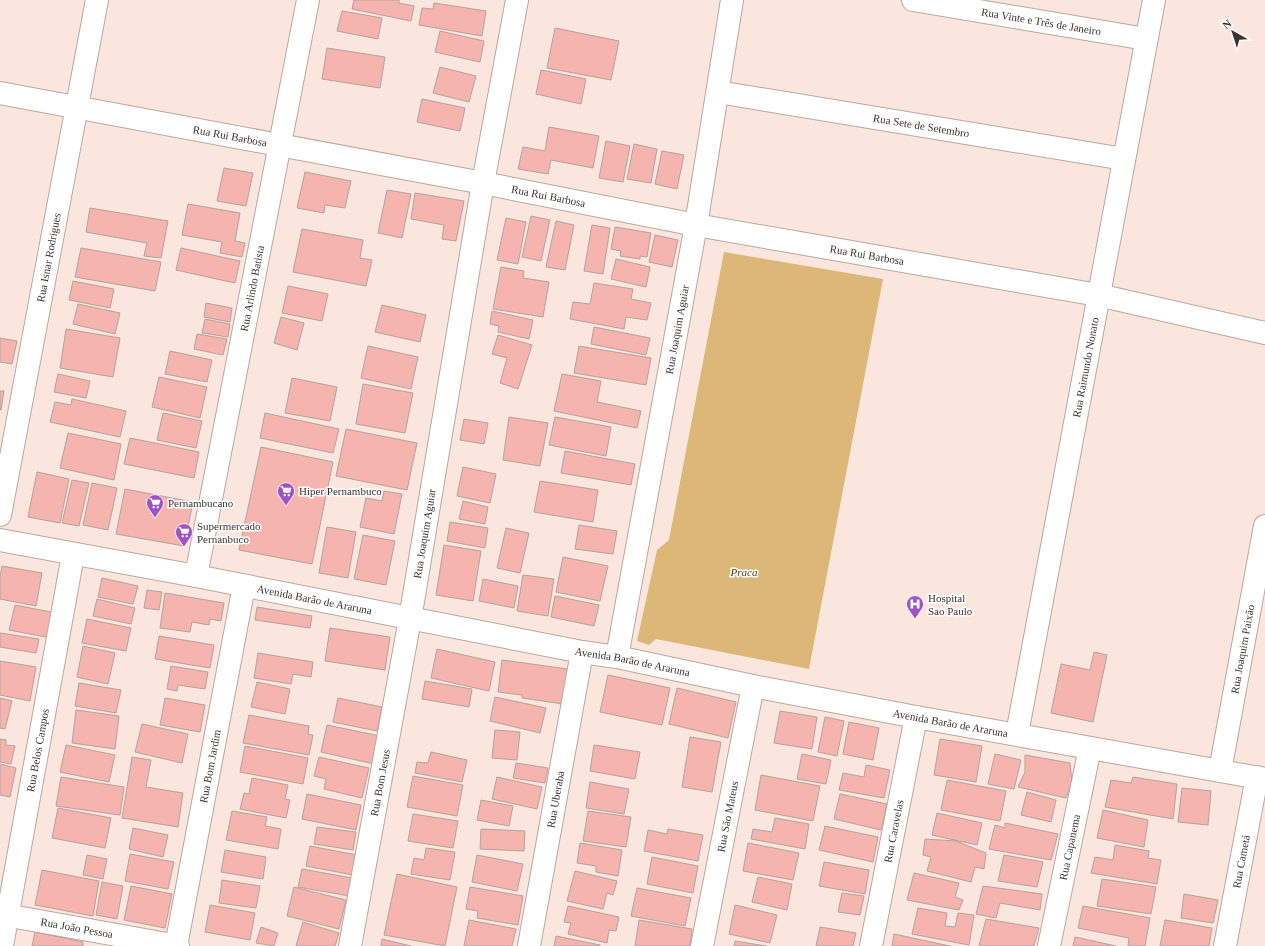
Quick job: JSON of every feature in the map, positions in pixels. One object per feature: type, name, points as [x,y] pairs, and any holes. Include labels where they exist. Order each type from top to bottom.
[{"type":"street","name":"Rua Isnar Rodrigues","points":[[0,515],[97,0]]},
{"type":"street","name":"Rua Arlindo Batista","points":[[196,576],[281,146],[308,0]]},
{"type":"street","name":"Rua Joaquim Aguiar","points":[[410,619],[483,183],[517,0]]},
{"type":"street","name":"Rua Joaquim Aguiar","points":[[617,657],[696,225],[732,0]]},
{"type":"street","name":"Rua Vinte e Três de Janeiro","points":[[913,0],[1146,39]]},
{"type":"street","name":"Rua Raimundo Nonato","points":[[1017,734],[1154,0]]},
{"type":"street","name":"Rua Sete de Setembro","points":[[718,92],[1124,159]]},
{"type":"street","name":"Rua Rui Barbosa","points":[[0,93],[483,183],[696,225],[1098,295],[1265,333]]},
{"type":"street","name":"Rua Joaquim Paixão","points":[[1220,771],[1265,526]]},
{"type":"street","name":"Avenida Barão de Araruna","points":[[0,540],[73,555],[196,576],[582,652],[617,657],[753,686],[916,717],[1261,778]]},
{"type":"street","name":"Rua Belos Campos","points":[[2,946],[4,914],[73,555]]},
{"type":"street","name":"Rua Bom Jardim","points":[[177,946],[244,586]]},
{"type":"street","name":"Rua Bom Jesus","points":[[350,946],[410,619]]},
{"type":"street","name":"Rua Uberaba","points":[[529,946],[582,652]]},
{"type":"street","name":"Rua São Mateus","points":[[702,946],[753,686]]},
{"type":"street","name":"Rua Caravelas","points":[[871,946],[916,717]]},
{"type":"street","name":"Rua Capanema","points":[[1049,946],[1090,748]]},
{"type":"street","name":"Rua Cametá","points":[[1225,946],[1261,778]]},
{"type":"street","name":"Rua João Pessoa","points":[[4,914],[177,946]]},
{"type":"green space","name":"Praca","points":[[724,252],[883,279],[809,669],[656,639],[649,645],[637,641],[657,550],[669,540]]},
{"type":"building","points":[[354,0],[399,0],[399,3],[414,6],[411,21],[352,9]]},
{"type":"building","points":[[434,3],[486,11],[482,36],[419,25],[422,8],[433,9]]},
{"type":"building","points":[[342,11],[382,18],[378,39],[337,31]]},
{"type":"building","points":[[555,28],[619,41],[611,80],[547,68]]},
{"type":"building","points":[[440,31],[484,41],[480,62],[435,52]]},
{"type":"building","points":[[327,48],[385,57],[380,88],[322,79]]},
{"type":"building","points":[[440,67],[476,76],[469,102],[433,93]]},
{"type":"building","points":[[541,70],[586,79],[581,104],[536,94]]},
{"type":"building","points":[[422,99],[465,108],[460,131],[417,122]]},
{"type":"building","points":[[549,127],[599,136],[593,168],[551,160],[548,174],[518,169],[523,147],[545,151]]},
{"type":"building","points":[[606,141],[630,146],[623,182],[599,178]]},
{"type":"building","points":[[634,144],[657,149],[651,183],[627,179]]},
{"type":"building","points":[[662,151],[684,155],[677,189],[655,184]]},
{"type":"building","points":[[224,168],[253,173],[246,206],[217,201]]},
{"type":"building","points":[[305,172],[351,181],[345,208],[325,205],[324,213],[297,208]]},
{"type":"building","points":[[387,190],[411,194],[402,238],[378,233]]},
{"type":"building","points":[[415,193],[464,201],[456,241],[442,239],[444,225],[411,219]]},
{"type":"building","points":[[188,204],[240,213],[235,241],[245,243],[242,257],[220,253],[222,242],[182,235]]},
{"type":"building","points":[[90,208],[168,221],[161,258],[144,256],[147,243],[86,232]]},
{"type":"building","points":[[531,216],[550,220],[541,261],[522,257]]},
{"type":"building","points":[[506,218],[526,222],[518,264],[497,260]]},
{"type":"building","points":[[556,221],[574,225],[565,270],[546,267]]},
{"type":"building","points":[[592,225],[610,228],[603,274],[584,271]]},
{"type":"building","points":[[615,227],[651,233],[647,257],[640,256],[640,259],[620,256],[621,251],[611,249]]},
{"type":"building","points":[[302,229],[363,240],[360,258],[372,260],[366,286],[293,272]]},
{"type":"building","points":[[655,235],[678,240],[672,267],[649,262]]},
{"type":"building","points":[[81,248],[161,262],[155,291],[75,277]]},
{"type":"building","points":[[181,248],[240,261],[235,283],[176,270]]},
{"type":"building","points":[[616,259],[650,267],[646,287],[611,279]]},
{"type":"building","points":[[501,267],[524,271],[523,278],[549,282],[543,317],[493,309]]},
{"type":"building","points":[[73,281],[114,289],[110,308],[69,300]]},
{"type":"building","points":[[594,283],[633,289],[631,299],[651,303],[647,320],[626,317],[624,329],[570,319],[573,302],[590,304]]},
{"type":"building","points":[[288,286],[328,294],[322,321],[282,313]]},
{"type":"building","points":[[206,303],[232,308],[230,322],[204,317]]},
{"type":"building","points":[[78,304],[120,313],[115,334],[73,324]]},
{"type":"building","points":[[382,305],[426,315],[420,342],[375,332]]},
{"type":"building","points":[[492,311],[533,320],[529,339],[498,332],[499,326],[490,324]]},
{"type":"building","points":[[281,317],[304,323],[297,350],[274,343]]},
{"type":"building","points":[[205,319],[230,324],[228,337],[202,333]]},
{"type":"building","points":[[594,327],[650,338],[646,355],[591,344]]},
{"type":"building","points":[[66,329],[120,338],[113,377],[60,368]]},
{"type":"building","points":[[197,334],[227,339],[223,355],[194,349]]},
{"type":"building","points":[[498,335],[532,345],[518,389],[500,383],[507,358],[492,354]]},
{"type":"building","points":[[0,338],[17,341],[12,364],[0,362]]},
{"type":"building","points":[[368,346],[418,357],[411,389],[361,378]]},
{"type":"building","points":[[579,346],[651,358],[646,385],[574,373]]},
{"type":"building","points":[[170,351],[212,360],[207,382],[165,374]]},
{"type":"building","points":[[58,374],[90,381],[86,398],[54,392]]},
{"type":"building","points":[[562,374],[601,381],[597,402],[641,411],[637,428],[554,411]]},
{"type":"building","points":[[159,377],[207,387],[200,418],[152,407]]},
{"type":"building","points":[[292,378],[337,387],[330,421],[285,413]]},
{"type":"building","points":[[363,384],[413,393],[405,433],[356,424]]},
{"type":"building","points":[[0,391],[4,391],[1,410],[0,410]]},
{"type":"building","points":[[72,399],[126,411],[120,437],[50,422],[55,402],[71,405]]},
{"type":"building","points":[[163,413],[202,421],[196,448],[157,440]]},
{"type":"building","points":[[265,413],[339,429],[333,453],[260,438]]},
{"type":"building","points":[[509,417],[548,423],[540,466],[503,460]]},
{"type":"building","points":[[555,417],[611,427],[606,456],[549,445]]},
{"type":"building","points":[[464,419],[488,423],[484,444],[460,440]]},
{"type":"building","points":[[346,429],[417,443],[407,490],[336,476]]},
{"type":"building","points":[[68,433],[121,444],[114,480],[60,468]]},
{"type":"building","points":[[130,438],[199,452],[194,478],[124,464]]},
{"type":"building","name":"Hiper Pernambuco","points":[[261,447],[333,462],[312,564],[239,550]]},
{"type":"building","points":[[565,451],[635,464],[631,485],[561,473]]},
{"type":"building","points":[[463,467],[496,474],[490,503],[457,496]]},
{"type":"building","points":[[37,472],[69,479],[60,523],[28,517]]},
{"type":"building","points":[[72,480],[89,483],[79,526],[62,523]]},
{"type":"building","points":[[540,481],[598,490],[593,522],[534,512]]},
{"type":"building","points":[[92,483],[117,488],[108,530],[83,525]]},
{"type":"building","name":"Pernambucano","points":[[125,489],[193,502],[184,546],[116,534]]},
{"type":"building","points":[[384,491],[402,494],[394,534],[360,527],[366,498],[382,501]]},
{"type":"building","points":[[463,501],[488,507],[485,524],[459,519]]},
{"type":"building","points":[[450,522],[488,528],[485,548],[447,541]]},
{"type":"building","points":[[579,525],[617,531],[613,554],[575,549]]},
{"type":"building","points":[[327,527],[356,532],[348,578],[319,573]]},
{"type":"building","points":[[506,528],[529,533],[520,573],[497,568]]},
{"type":"building","points":[[363,535],[395,541],[386,585],[354,579]]},
{"type":"building","points":[[444,545],[481,551],[473,601],[436,595]]},
{"type":"building","points":[[563,557],[608,566],[600,601],[556,592]]},
{"type":"building","points":[[2,566],[42,573],[36,606],[0,599],[0,577]]},
{"type":"building","points":[[523,575],[554,579],[548,616],[517,611]]},
{"type":"building","points":[[102,578],[138,586],[133,604],[98,597]]},
{"type":"building","points":[[483,579],[518,586],[514,608],[479,601]]},
{"type":"building","points":[[147,590],[162,592],[159,610],[144,608]]},
{"type":"building","points":[[165,593],[224,603],[221,621],[210,619],[209,625],[192,622],[190,632],[160,628]]},
{"type":"building","points":[[555,596],[599,605],[594,626],[551,617]]},
{"type":"building","points":[[97,599],[135,608],[131,624],[93,616]]},
{"type":"building","points":[[15,605],[56,613],[51,638],[9,630]]},
{"type":"building","points":[[257,607],[312,616],[310,628],[255,620]]},
{"type":"building","points":[[87,619],[131,628],[126,651],[82,643]]},
{"type":"building","points":[[330,628],[390,637],[385,670],[325,661]]},
{"type":"building","points":[[0,633],[39,639],[36,653],[0,647]]},
{"type":"building","points":[[159,636],[214,645],[210,668],[155,659]]},
{"type":"building","points":[[83,646],[115,653],[108,684],[77,677]]},
{"type":"building","points":[[437,649],[495,662],[489,691],[431,678]]},
{"type":"building","points":[[1094,652],[1107,655],[1093,722],[1051,713],[1061,664],[1090,670]]},
{"type":"building","points":[[258,653],[313,662],[311,677],[293,674],[291,684],[254,678]]},
{"type":"building","points":[[502,660],[568,669],[563,704],[522,698],[522,695],[498,692]]},
{"type":"building","points":[[0,661],[36,667],[30,701],[0,695]]},
{"type":"building","points":[[171,666],[208,672],[205,689],[178,685],[177,691],[167,689]]},
{"type":"building","points":[[608,675],[670,688],[662,725],[600,712]]},
{"type":"building","points":[[425,681],[472,689],[469,707],[422,699]]},
{"type":"building","points":[[257,682],[290,689],[285,714],[251,707]]},
{"type":"building","points":[[79,683],[121,690],[116,713],[75,706]]},
{"type":"building","points":[[677,688],[736,702],[728,738],[669,724]]},
{"type":"building","points":[[495,697],[546,708],[540,733],[490,721]]},
{"type":"building","points":[[0,698],[12,701],[5,729],[0,728]]},
{"type":"building","points":[[165,698],[205,705],[200,732],[160,725]]},
{"type":"building","points":[[338,698],[382,707],[377,731],[333,722]]},
{"type":"building","points":[[76,710],[119,716],[115,749],[72,743]]},
{"type":"building","points":[[780,711],[817,717],[812,749],[774,743]]},
{"type":"building","points":[[249,715],[309,726],[308,734],[313,735],[309,755],[243,743]]},
{"type":"building","points":[[825,717],[844,721],[837,756],[818,752]]},
{"type":"building","points":[[849,722],[879,728],[873,760],[843,754]]},
{"type":"building","points":[[142,724],[188,734],[182,763],[135,752]]},
{"type":"building","points":[[327,725],[380,736],[374,764],[321,752]]},
{"type":"building","points":[[495,730],[520,732],[517,760],[492,758]]},
{"type":"building","points":[[690,737],[721,742],[712,792],[682,787]]},
{"type":"building","points":[[0,739],[6,740],[6,745],[15,746],[11,764],[0,762]]},
{"type":"building","points":[[940,739],[982,746],[976,782],[934,775]]},
{"type":"building","points":[[66,745],[115,755],[109,782],[60,772]]},
{"type":"building","points":[[594,745],[640,752],[635,779],[590,771]]},
{"type":"building","points":[[245,746],[308,758],[303,784],[240,772]]},
{"type":"building","points":[[431,752],[467,760],[462,782],[415,773],[417,762],[428,763]]},
{"type":"building","points":[[802,754],[831,760],[826,784],[797,779]]},
{"type":"building","points":[[995,754],[1021,760],[1014,789],[988,784]]},
{"type":"building","points":[[1025,755],[1070,763],[1072,783],[1066,798],[1018,787],[1025,772]]},
{"type":"building","points":[[132,757],[151,760],[146,787],[183,793],[178,827],[122,818]]},
{"type":"building","points":[[319,757],[369,768],[362,798],[324,789],[326,779],[314,776]]},
{"type":"building","points":[[516,763],[548,768],[545,783],[513,778]]},
{"type":"building","points":[[0,764],[16,768],[10,797],[0,795]]},
{"type":"building","points":[[866,765],[890,770],[884,798],[839,790],[843,773],[864,777]]},
{"type":"building","points":[[761,775],[820,786],[813,821],[755,810]]},
{"type":"building","points":[[413,776],[463,785],[457,816],[407,807]]},
{"type":"building","points":[[61,777],[124,787],[120,815],[56,806]]},
{"type":"building","points":[[497,777],[542,787],[537,809],[492,799]]},
{"type":"building","points":[[1133,777],[1177,784],[1173,819],[1105,807],[1111,780],[1131,783]]},
{"type":"building","points":[[252,778],[288,785],[285,799],[290,800],[286,818],[240,809],[244,793],[249,794]]},
{"type":"building","points":[[947,780],[1006,791],[1000,821],[941,810]]},
{"type":"building","points":[[590,782],[629,789],[624,814],[586,808]]},
{"type":"building","points":[[1182,788],[1211,791],[1208,825],[1178,822]]},
{"type":"building","points":[[1027,792],[1056,800],[1051,822],[1021,815]]},
{"type":"building","points":[[307,794],[361,805],[356,830],[302,819]]},
{"type":"building","points":[[840,794],[887,804],[881,830],[834,819]]},
{"type":"building","points":[[481,800],[513,806],[509,826],[477,820]]},
{"type":"building","points":[[58,808],[111,818],[105,848],[52,838]]},
{"type":"building","points":[[1103,810],[1148,820],[1144,847],[1097,838]]},
{"type":"building","points":[[232,811],[267,817],[265,826],[281,829],[278,849],[226,840]]},
{"type":"building","points":[[588,811],[631,817],[626,847],[583,841]]},
{"type":"building","points":[[937,813],[982,823],[977,845],[932,835]]},
{"type":"building","points":[[413,814],[458,821],[453,848],[408,841]]},
{"type":"building","points":[[775,818],[809,824],[805,849],[751,839],[753,829],[772,832]]},
{"type":"building","points":[[1005,823],[1058,834],[1051,860],[989,849],[995,825],[1005,828]]},
{"type":"building","points":[[825,826],[878,837],[873,862],[819,850]]},
{"type":"building","points":[[317,827],[356,832],[353,850],[314,844]]},
{"type":"building","points":[[133,828],[168,835],[163,857],[129,849]]},
{"type":"building","points":[[481,829],[525,831],[524,851],[480,849]]},
{"type":"building","points":[[668,829],[703,835],[698,861],[644,851],[648,830],[667,834]]},
{"type":"building","points":[[925,839],[956,841],[986,853],[984,869],[975,867],[971,882],[927,871],[931,857],[923,855]]},
{"type":"building","points":[[580,843],[622,850],[618,876],[596,872],[596,866],[577,863]]},
{"type":"building","points":[[748,843],[799,853],[793,880],[743,871]]},
{"type":"building","points":[[1115,845],[1149,851],[1148,858],[1161,860],[1157,884],[1091,873],[1095,857],[1113,860]]},
{"type":"building","points":[[310,846],[357,855],[353,875],[306,866]]},
{"type":"building","points":[[426,848],[455,852],[450,880],[411,874],[414,858],[424,860]]},
{"type":"building","points":[[225,850],[266,857],[263,879],[221,872]]},
{"type":"building","points":[[130,854],[174,862],[168,889],[125,881]]},
{"type":"building","points":[[87,855],[107,859],[103,879],[83,875]]},
{"type":"building","points":[[477,855],[523,864],[517,891],[472,882]]},
{"type":"building","points":[[1004,855],[1043,862],[1037,887],[998,881]]},
{"type":"building","points":[[652,857],[698,866],[693,893],[647,884]]},
{"type":"building","points":[[824,862],[869,870],[865,894],[819,886]]},
{"type":"building","points":[[302,869],[352,878],[349,896],[298,887]]},
{"type":"building","points":[[42,870],[99,881],[93,916],[35,905]]},
{"type":"building","points":[[575,871],[617,881],[613,895],[607,893],[603,909],[567,901]]},
{"type":"building","points":[[914,873],[959,883],[955,897],[963,900],[959,910],[907,900]]},
{"type":"building","points":[[397,874],[457,887],[445,946],[384,935]]},
{"type":"building","points":[[758,877],[792,884],[787,910],[752,902]]},
{"type":"building","points":[[1102,879],[1156,887],[1151,914],[1097,906]]},
{"type":"building","points":[[222,880],[260,886],[256,908],[219,903]]},
{"type":"building","points":[[102,882],[123,886],[117,919],[96,915]]},
{"type":"building","points":[[131,886],[172,894],[165,928],[124,920]]},
{"type":"building","points":[[983,886],[1042,894],[1040,910],[1000,903],[996,918],[976,914]]},
{"type":"building","points":[[294,887],[346,900],[339,929],[287,916]]},
{"type":"building","points":[[470,887],[523,896],[518,925],[477,918],[478,911],[466,909]]},
{"type":"building","points":[[637,888],[691,898],[685,926],[631,916]]},
{"type":"building","points":[[842,893],[864,896],[860,915],[838,912]]},
{"type":"building","points":[[1184,894],[1218,900],[1213,923],[1181,918]]},
{"type":"building","points":[[210,905],[255,913],[250,940],[205,932]]},
{"type":"building","points":[[735,905],[777,915],[770,943],[729,934]]},
{"type":"building","points":[[568,906],[619,917],[616,931],[609,930],[607,943],[568,934],[571,923],[564,922]]},
{"type":"building","points":[[1083,906],[1150,918],[1145,946],[1128,946],[1129,938],[1078,928]]},
{"type":"building","points":[[918,908],[947,913],[945,926],[955,927],[958,913],[974,915],[969,945],[912,934]]},
{"type":"building","points":[[986,919],[1039,928],[1034,946],[979,946]]},
{"type":"building","points":[[469,920],[516,929],[512,946],[464,946]]},
{"type":"building","points":[[639,920],[692,929],[690,946],[635,946]]},
{"type":"building","points":[[1165,920],[1212,928],[1209,946],[1160,946]]},
{"type":"building","points":[[303,922],[339,933],[335,946],[296,946]]},
{"type":"building","points":[[261,927],[278,933],[274,946],[256,943]]},
{"type":"building","points":[[820,927],[856,933],[853,946],[816,946]]},
{"type":"building","points":[[35,932],[83,942],[83,946],[32,946]]},
{"type":"building","points":[[894,934],[950,946],[892,946]]},
{"type":"building","points":[[556,936],[600,945],[600,946],[554,946]]},
{"type":"building","points":[[1075,937],[1116,946],[1073,946]]},
{"type":"building","points":[[382,939],[411,946],[381,946]]},
{"type":"building","points":[[735,941],[766,946],[734,946]]},
{"type":"place","name":"Hiper Pernambuco","points":[[286,506]]},
{"type":"place","name":"Pernambucano","points":[[155,518]]},
{"type":"place","name":"Supermercado Pernanbuco","points":[[184,547]]},
{"type":"place","name":"Hospital Sao Paulo","points":[[915,619]]}]
